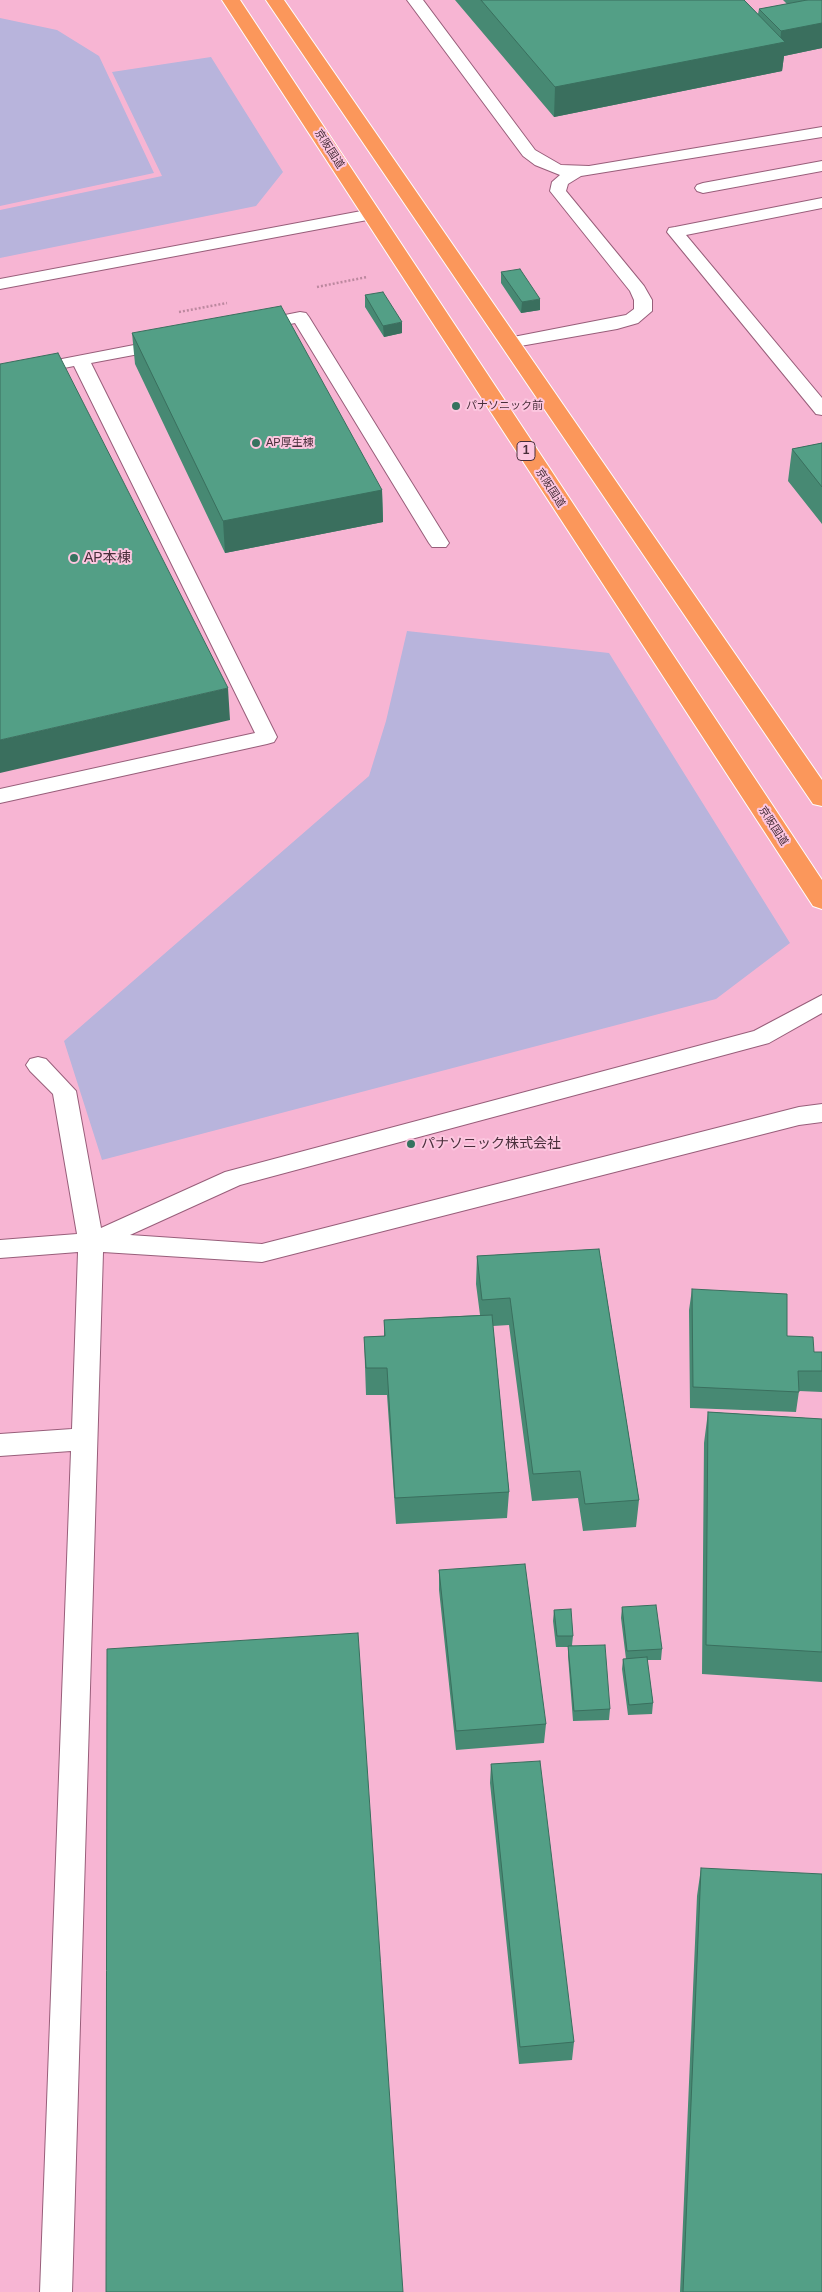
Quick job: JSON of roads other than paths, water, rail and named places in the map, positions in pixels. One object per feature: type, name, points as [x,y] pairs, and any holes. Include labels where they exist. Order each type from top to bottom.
[{"type":"highway","name":"京阪国道","points":[[231,0],[822,900]]},
{"type":"highway","points":[[275,0],[822,798]]},
{"type":"lane","points":[[416,0],[529,153],[541,162],[558,170],[576,172],[822,132]]},
{"type":"lane","points":[[703,188],[822,166]]},
{"type":"lane","points":[[509,343],[617,324],[632,319],[643,310],[643,300],[638,290],[558,191],[560,182],[576,172]]},
{"type":"lane","points":[[822,203],[675,232],[822,410]]},
{"type":"lane","points":[[0,284],[372,214]]},
{"type":"lane","points":[[243,328],[300,317],[439,543]]},
{"type":"lane","points":[[0,376],[186,340]]},
{"type":"lane","points":[[0,796],[267,737],[80,360]]},
{"type":"lane","points":[[90,1242],[233,1178],[761,1037],[822,1003]]},
{"type":"lane","points":[[38,1065],[64,1091],[90,1242],[56,2292]]},
{"type":"lane","points":[[0,1249],[90,1242],[262,1253],[799,1116],[822,1114]]},
{"type":"lane","points":[[0,1445],[85,1439]]},
{"type":"place","name":"パナソニック前","points":[[456,406]]},
{"type":"place","name":"AP厚生棟","points":[[256,443]]},
{"type":"place","name":"AP本棟","points":[[74,558]]},
{"type":"place","name":"パナソニック株式会社","points":[[411,1144]]}]
